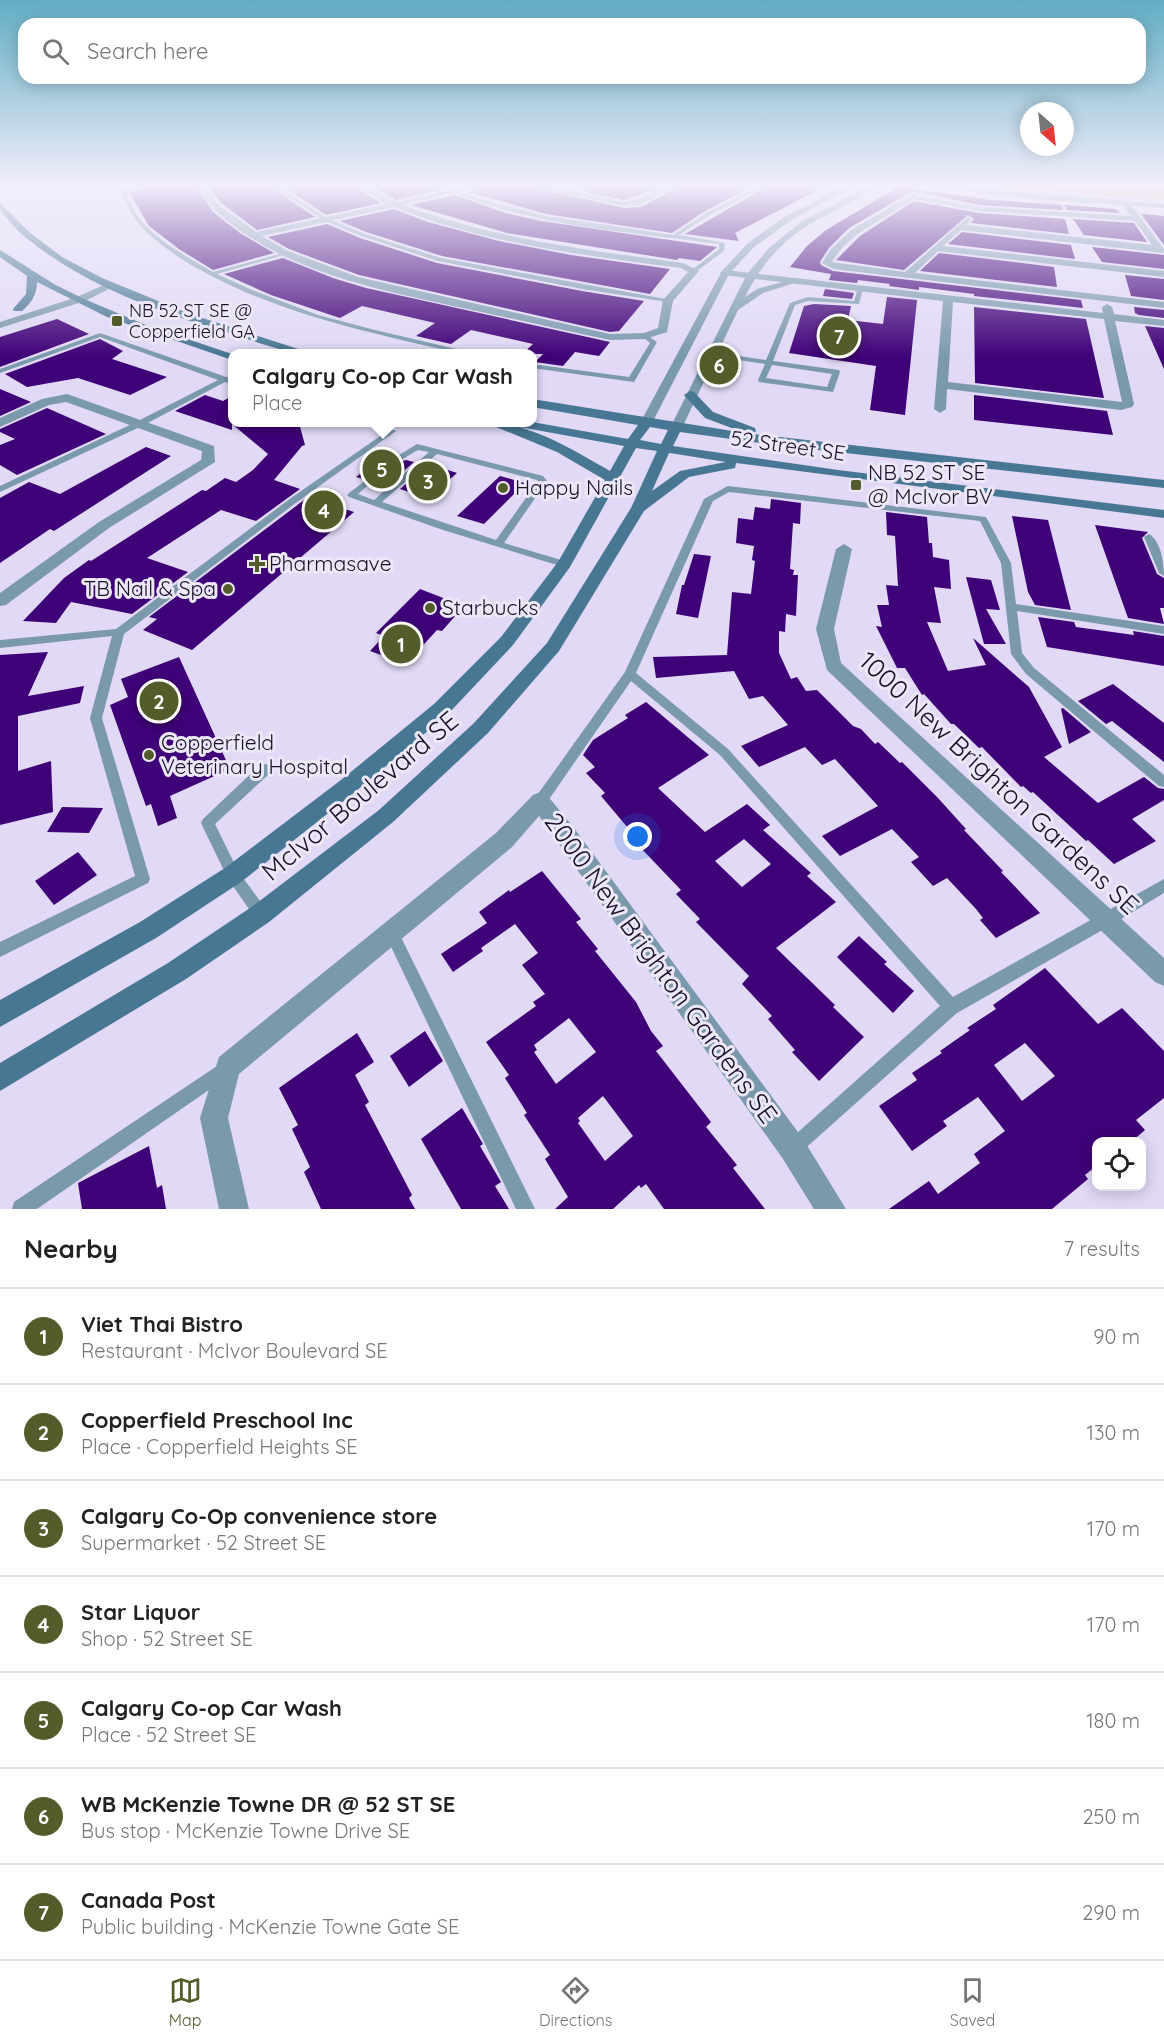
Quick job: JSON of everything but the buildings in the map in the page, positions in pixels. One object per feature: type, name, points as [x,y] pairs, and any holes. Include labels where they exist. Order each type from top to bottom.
[{"type":"main road","points":[[39,243],[56,256],[111,285],[183,315],[293,349]]},
{"type":"main road","points":[[0,253],[69,294],[152,329],[228,356]]},
{"type":"main road","points":[[18,309],[31,297],[34,290],[32,274]]},
{"type":"main road","points":[[690,395],[700,408],[718,420],[782,442]]},
{"type":"main road","name":"52 Street SE","points":[[537,405],[676,428],[782,442],[1164,484]]},
{"type":"main road","name":"McIvor Boulevard SE","points":[[0,1014],[148,930],[233,875],[348,786],[441,709],[507,641],[564,564],[631,444],[646,423]]},
{"type":"main road","points":[[501,427],[562,449],[612,478]]},
{"type":"main road","name":"52 Street SE","points":[[536,427],[747,463],[1164,514]]},
{"type":"main road","name":"McIvor Boulevard SE","points":[[0,1078],[177,971],[261,914],[386,816],[481,729],[553,647],[638,508],[676,428]]},
{"type":"main road","points":[[638,508],[685,474],[747,463]]},
{"type":"street","points":[[269,243],[285,253],[355,279],[404,292],[610,337],[645,336],[663,330],[668,300],[694,271],[683,266],[536,243]]},
{"type":"street","points":[[646,423],[725,273],[756,243]]},
{"type":"street","points":[[676,428],[690,395],[750,276],[780,243]]},
{"type":"street","points":[[842,243],[832,252],[827,263],[833,266],[1164,304]]},
{"type":"street","points":[[907,275],[941,243]]},
{"type":"street","points":[[1103,243],[1161,250]]},
{"type":"street","points":[[936,248],[1164,274]]},
{"type":"street","points":[[725,273],[1164,323]]},
{"type":"street","points":[[734,308],[760,291],[793,282]]},
{"type":"street","points":[[0,315],[69,294],[111,285]]},
{"type":"street","points":[[0,325],[81,299],[111,285]]},
{"type":"street","points":[[942,385],[1121,406],[1128,404],[1104,297]]},
{"type":"street","points":[[940,409],[948,299]]},
{"type":"street","points":[[0,423],[46,402],[67,398],[209,449],[208,462],[104,525],[0,602]]},
{"type":"street","name":"1000 New Brighton Gardens SE","points":[[844,549],[825,629],[833,666],[1164,974]]},
{"type":"street","name":"2000 New Brighton Gardens SE","points":[[228,1066],[504,840],[540,801],[793,1149],[831,1209]]},
{"type":"street","points":[[228,1066],[214,1118],[234,1209]]},
{"type":"lane","points":[[164,243],[177,254],[212,274],[268,299],[341,324],[453,349]]},
{"type":"lane","points":[[387,243],[440,260],[582,287],[668,300]]},
{"type":"lane","points":[[694,271],[722,250],[722,243]]},
{"type":"lane","points":[[212,274],[285,253]]},
{"type":"lane","points":[[711,354],[768,363],[836,372],[830,390],[762,380],[768,363],[792,304],[808,299],[857,303],[860,289]]},
{"type":"lane","points":[[0,371],[100,334],[228,381]]},
{"type":"lane","points":[[537,367],[631,380],[654,342],[645,336]]},
{"type":"lane","points":[[0,489],[228,381]]},
{"type":"lane","points":[[0,644],[119,632],[294,500],[392,431],[378,427]]},
{"type":"lane","points":[[398,458],[417,447],[540,478],[543,481],[498,544]]},
{"type":"lane","points":[[375,504],[435,451]]},
{"type":"lane","points":[[369,481],[352,495],[564,564]]},
{"type":"lane","points":[[540,801],[630,674],[710,499],[728,489],[983,519],[1006,563],[1017,654],[1030,671],[1164,782]]},
{"type":"lane","points":[[1149,537],[1164,573]]},
{"type":"lane","points":[[1011,607],[1164,630]]},
{"type":"lane","points":[[0,950],[143,879],[96,718],[119,632]]},
{"type":"lane","points":[[630,674],[724,752],[951,1007]]},
{"type":"lane","points":[[261,914],[233,875],[208,823],[265,769]]},
{"type":"lane","points":[[793,1149],[951,1007],[1108,920],[1164,885]]},
{"type":"lane","points":[[391,931],[526,1209]]},
{"type":"lane","points":[[21,1209],[228,1066]]},
{"type":"place","name":"NB 52 ST SE @ Copperfield GA","points":[[117,321]]},
{"type":"place","name":"Canada Post","points":[[839,336]]},
{"type":"place","name":"WB McKenzie Towne DR @ 52 ST SE","points":[[719,365]]},
{"type":"place","name":"Calgary Co-op Car Wash","points":[[382,469]]},
{"type":"place","name":"Calgary Co-Op convenience store","points":[[428,481]]},
{"type":"place","name":"NB 52 ST SE @ McIvor BV","points":[[856,485]]},
{"type":"place","name":"Happy Nails","points":[[503,488]]},
{"type":"place","name":"Star Liquor","points":[[324,510]]},
{"type":"place","name":"Pharmasave","points":[[257,564]]},
{"type":"place","name":"TB Nail & Spa","points":[[228,589]]},
{"type":"place","name":"Starbucks","points":[[430,608]]},
{"type":"place","name":"Viet Thai Bistro","points":[[401,644]]},
{"type":"place","name":"Copperfield Preschool Inc","points":[[159,701]]},
{"type":"place","name":"Copperfield Veterinary Hospital","points":[[149,755]]}]
